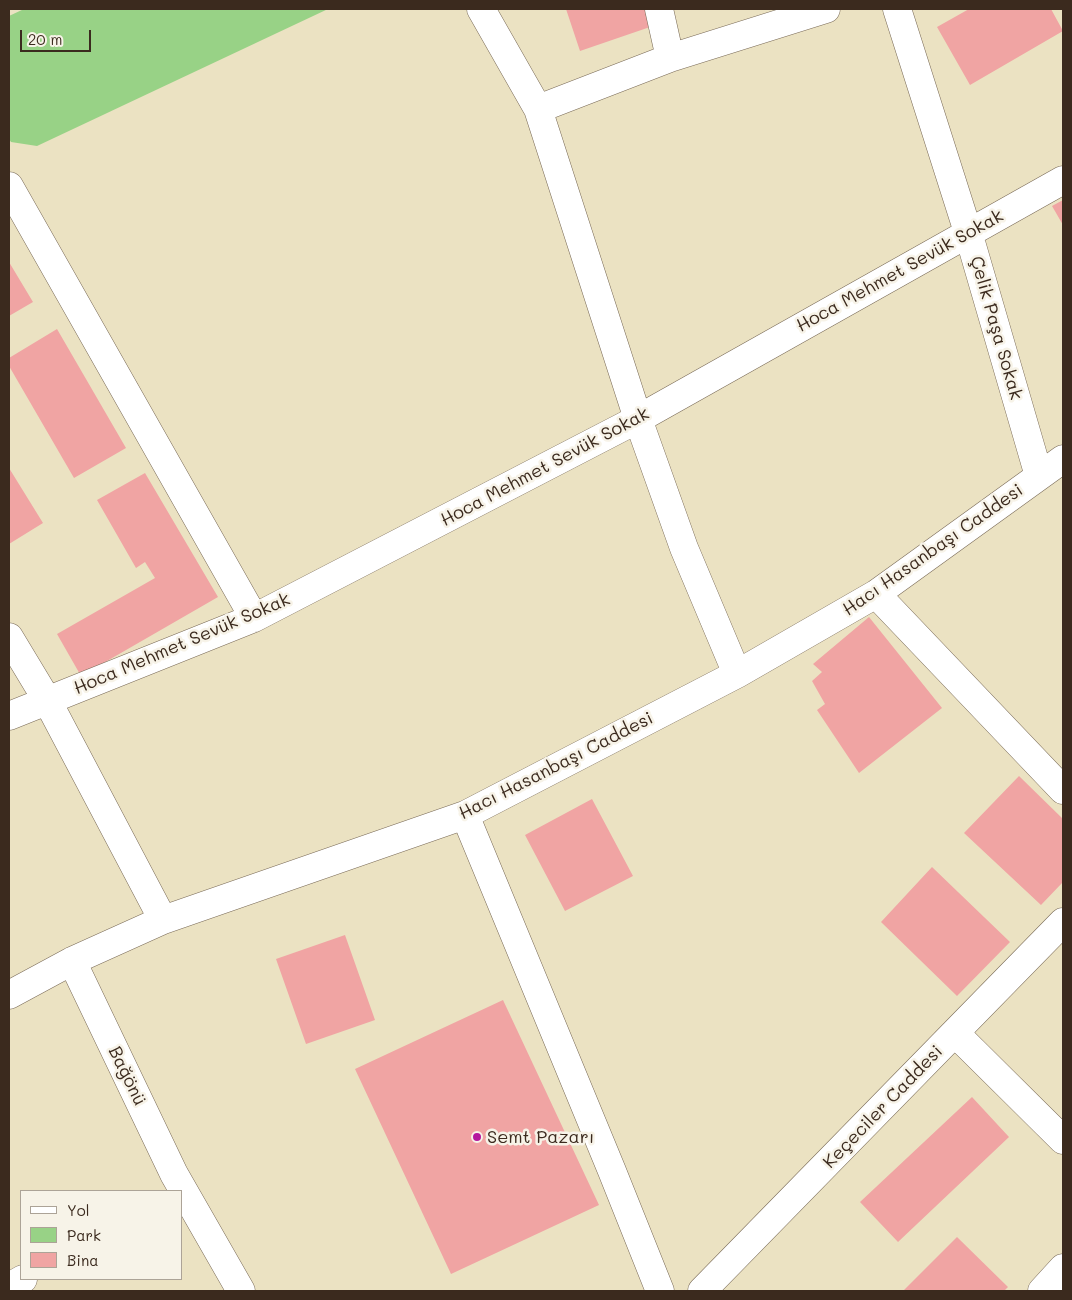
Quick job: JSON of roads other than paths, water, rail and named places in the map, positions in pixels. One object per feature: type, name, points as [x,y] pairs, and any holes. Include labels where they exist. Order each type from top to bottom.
[{"type":"street","points":[[481,9],[538,109],[638,419],[684,548],[737,674]]},
{"type":"street","points":[[659,9],[670,58]]},
{"type":"street","points":[[538,109],[670,58],[826,9]]},
{"type":"street","name":"Çelik Paşa Sokak","points":[[903,11],[1039,476]]},
{"type":"street","name":"Hoca Mehmet Sevük Sokak","points":[[9,716],[254,618],[638,419],[1063,180]]},
{"type":"street","points":[[9,186],[254,618]]},
{"type":"street","name":"Hacı Hasanbaşı Caddesi","points":[[9,995],[72,961],[163,920],[465,815],[737,674],[876,594],[1063,459]]},
{"type":"street","points":[[876,594],[1063,790]]},
{"type":"street","points":[[9,637],[47,700],[163,920]]},
{"type":"street","points":[[465,815],[660,1291]]},
{"type":"street","name":"Keçeciler Caddesi","points":[[706,1290],[1063,922]]},
{"type":"street","name":"Bağönü","points":[[72,961],[181,1190]]},
{"type":"street","points":[[955,1033],[1063,1140]]},
{"type":"street","name":"Bağönü","points":[[182,1192],[241,1291]]},
{"type":"street","points":[[1042,1291],[1063,1268]]},
{"type":"street","points":[[9,1287],[22,1280]]},
{"type":"street","points":[[25,1280],[34,1291]]},
{"type":"place","name":"Semt Pazarı","points":[[477,1137]]}]
